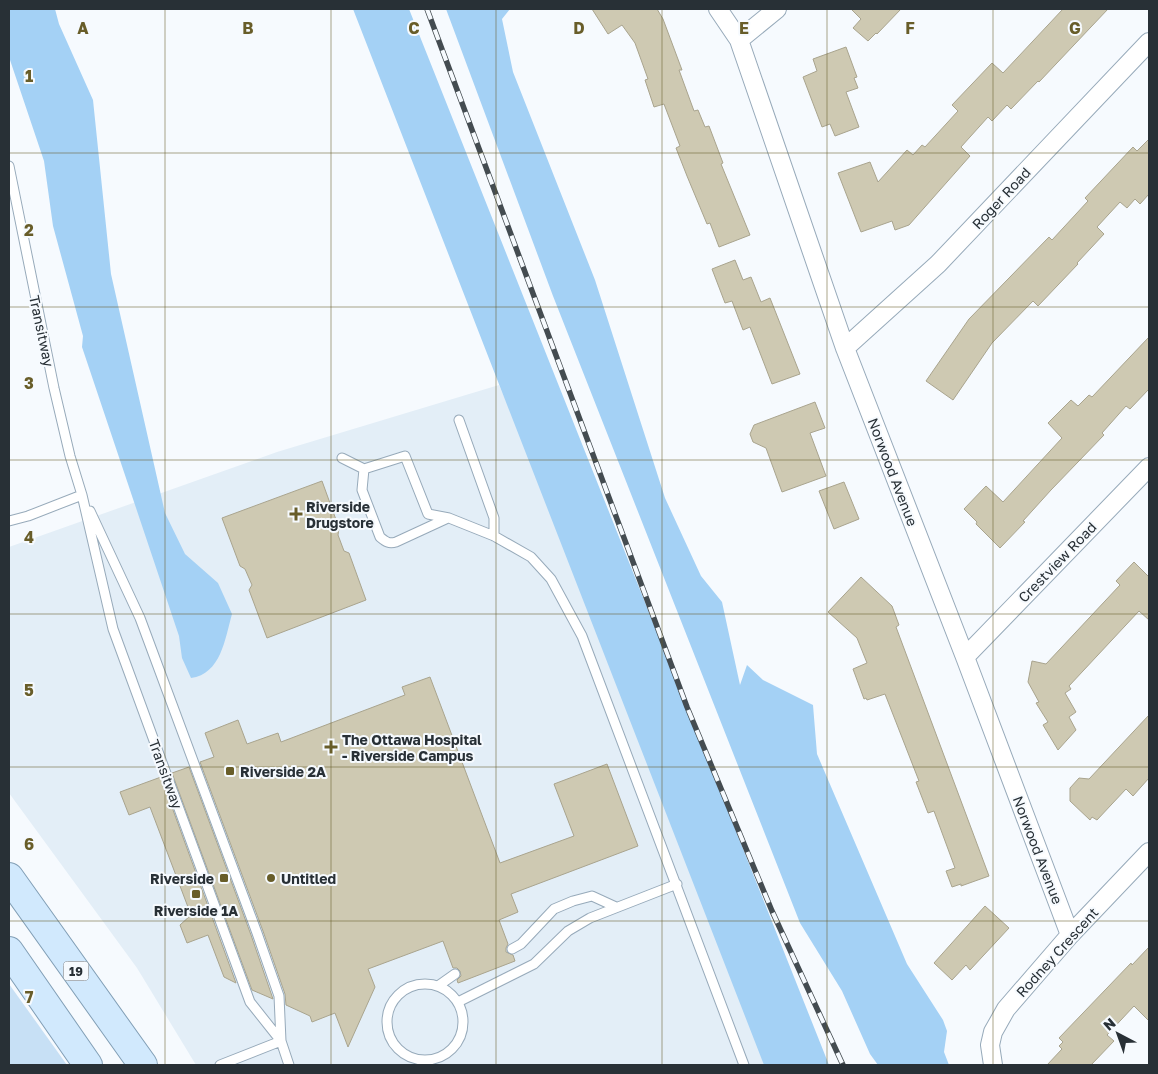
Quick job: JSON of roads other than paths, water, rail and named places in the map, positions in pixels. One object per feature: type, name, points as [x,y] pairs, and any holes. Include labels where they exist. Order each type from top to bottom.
[{"type":"main road","name":"19","points":[[9,877],[143,1065]]},
{"type":"main road","points":[[9,951],[88,1065]]},
{"type":"street","name":"Norwood Avenue","points":[[718,9],[739,40],[845,348],[1070,935]]},
{"type":"street","points":[[739,40],[777,9]]},
{"type":"street","name":"Roger Road","points":[[845,348],[938,264],[1149,42]]},
{"type":"street","name":"Crestview Road","points":[[965,657],[1149,467]]},
{"type":"street","name":"Rodney Crescent","points":[[993,1065],[990,1044],[993,1032],[1006,1009],[1070,935],[1149,852]]},
{"type":"lane","name":"Transitway","points":[[9,166],[54,388],[117,642],[250,1002],[281,1041]]},
{"type":"lane","points":[[459,420],[494,518],[494,536]]},
{"type":"lane","points":[[342,458],[364,469],[405,456],[428,514],[449,518],[494,536],[531,557],[551,580],[582,636],[744,1065]]},
{"type":"lane","points":[[364,469],[362,490],[380,537],[385,542],[390,544],[396,542],[449,518]]},
{"type":"lane","name":"Transitway","points":[[82,495],[140,618],[257,932],[279,996],[281,1041],[289,1065]]},
{"type":"lane","points":[[9,522],[82,495]]},
{"type":"lane","points":[[458,1002],[534,964],[568,931],[590,918],[677,884]]},
{"type":"lane","points":[[512,949],[521,944],[554,909],[573,901],[592,896],[616,907]]},
{"type":"lane","points":[[438,986],[455,974]]},
{"type":"lane","points":[[425,984],[438,986],[449,992],[458,1002],[463,1026],[460,1038],[453,1048],[443,1056],[432,1060],[419,1060],[408,1056],[398,1049],[390,1039],[387,1027],[388,1014],[392,1002],[401,992],[412,986],[425,984]]},
{"type":"lane","points":[[220,1065],[281,1041]]},
{"type":"railway","points":[[427,9],[687,707],[772,911],[843,1065]]},
{"type":"place","name":"Riverside Drugstore","points":[[296,514]]},
{"type":"place","name":"The Ottawa Hospital - Riverside Campus","points":[[331,747]]},
{"type":"place","name":"Riverside 2A","points":[[230,771]]},
{"type":"place","name":"Riverside","points":[[224,878]]},
{"type":"place","name":"Untitled","points":[[271,878]]},
{"type":"place","name":"Riverside 1A","points":[[196,894]]}]
